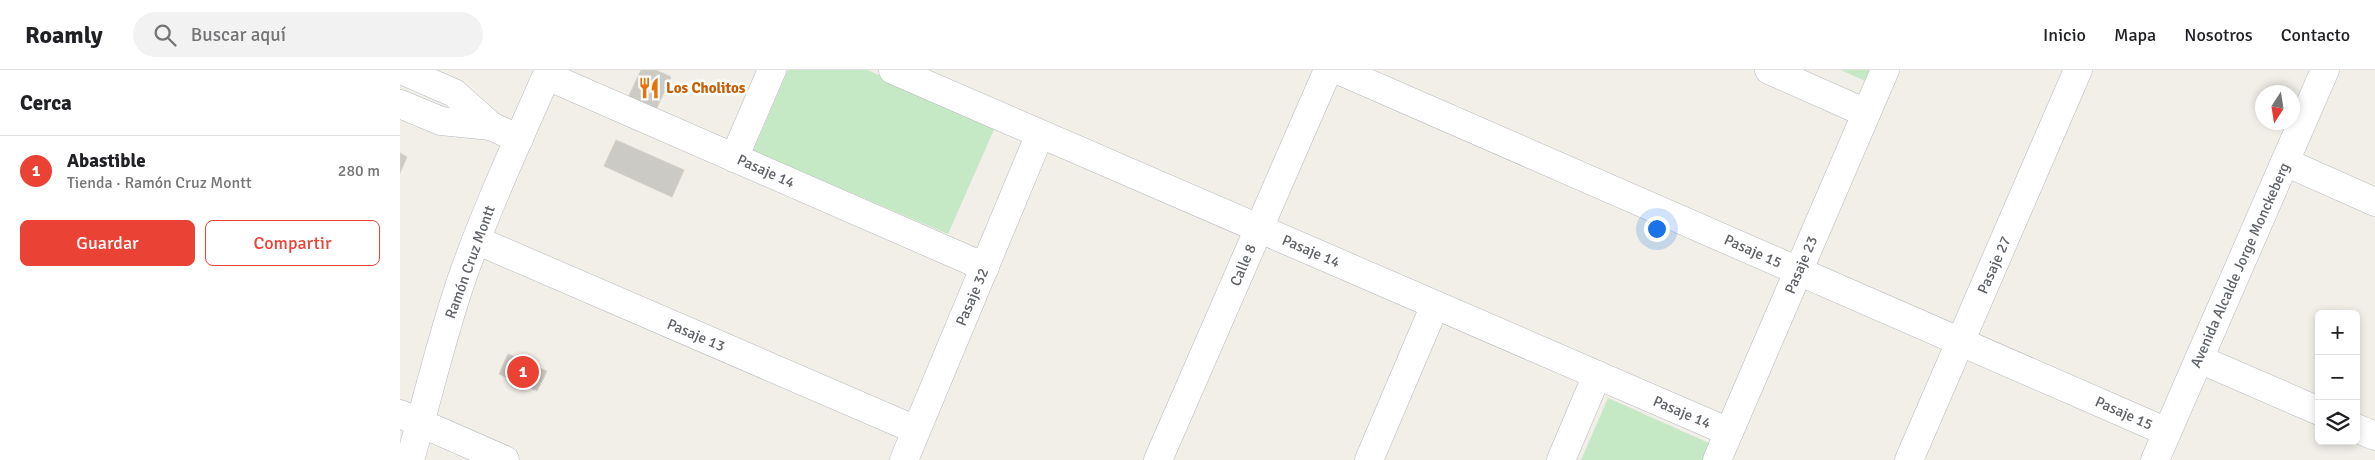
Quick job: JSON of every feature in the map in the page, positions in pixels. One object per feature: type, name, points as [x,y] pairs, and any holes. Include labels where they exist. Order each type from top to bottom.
[{"type":"street","points":[[401,70],[454,93],[491,126],[519,139]]},
{"type":"street","points":[[734,158],[772,70]]},
{"type":"street","name":"Pasaje 14","points":[[893,70],[1728,432]]},
{"type":"street","name":"Calle 8","points":[[1158,460],[1328,70]]},
{"type":"street","name":"Pasaje 15","points":[[1338,70],[2167,432]]},
{"type":"street","points":[[1769,70],[1866,113]]},
{"type":"street","name":"Pasaje 23","points":[[1717,460],[1885,70]]},
{"type":"street","name":"Pasaje 27","points":[[1908,460],[2078,70]]},
{"type":"street","name":"Avenida Alcalde Jorge Monckeberg","points":[[2155,460],[2324,70]]},
{"type":"street","name":"Pasaje 14","points":[[548,73],[734,158],[985,267]]},
{"type":"street","name":"Ramón Cruz Montt","points":[[410,460],[410,418],[448,320],[476,240],[548,73]]},
{"type":"street","points":[[400,104],[441,121],[491,126]]},
{"type":"street","name":"Pasaje 32","points":[[904,460],[1040,134]]},
{"type":"street","points":[[2285,162],[2375,202]]},
{"type":"street","name":"Pasaje 13","points":[[476,240],[916,430]]},
{"type":"street","points":[[1369,460],[1435,305]]},
{"type":"street","points":[[2199,359],[2315,409]]},
{"type":"street","points":[[1561,460],[1597,376]]},
{"type":"street","points":[[410,418],[505,460]]},
{"type":"street","points":[[2360,430],[2375,436]]},
{"type":"green space","points":[[788,70],[867,70],[996,125],[948,234],[753,151]]},
{"type":"green space","points":[[1841,70],[1870,70],[1865,81]]},
{"type":"green space","points":[[1608,398],[1711,444],[1704,460],[1581,460]]},
{"type":"building","name":"Los Cholitos","points":[[641,70],[656,70],[671,77],[655,112],[627,100]]},
{"type":"building","points":[[616,140],[684,170],[672,197],[604,166]]},
{"type":"building","points":[[400,153],[407,157],[400,173]]},
{"type":"building","points":[[508,354],[547,371],[537,391],[499,374]]},
{"type":"place","name":"Los Cholitos","points":[[649,88]]},
{"type":"place","name":"Abastible","points":[[523,372]]}]
